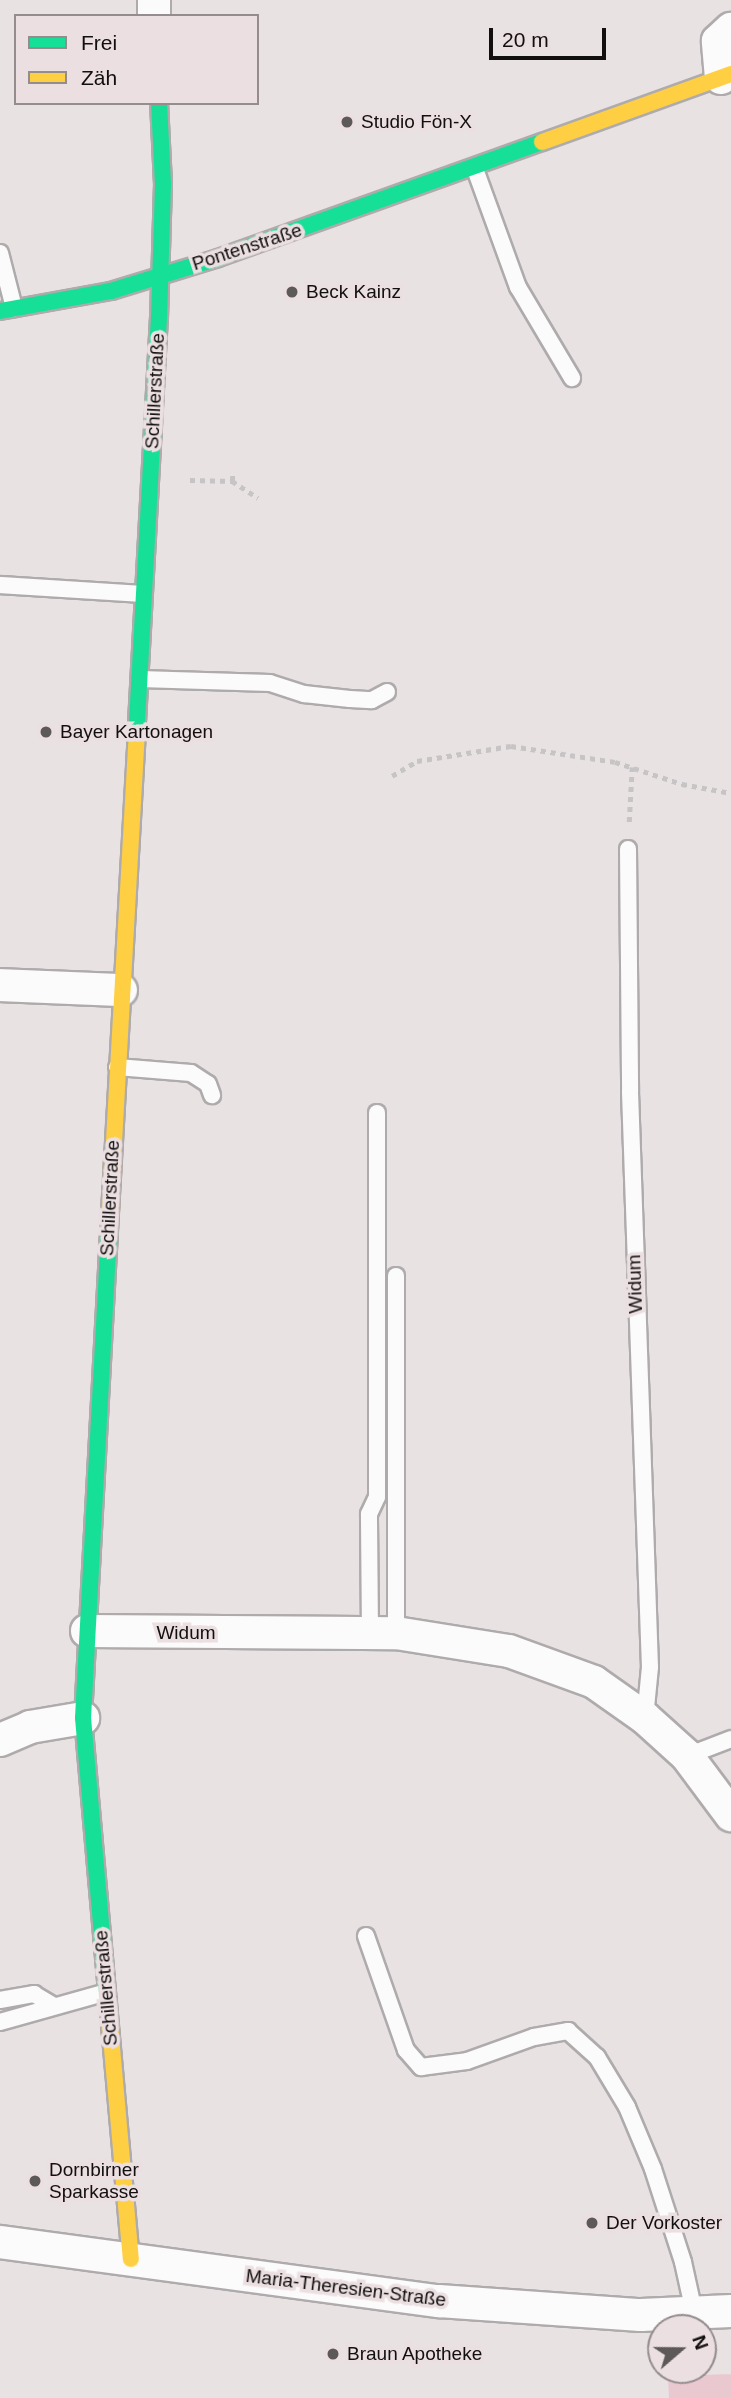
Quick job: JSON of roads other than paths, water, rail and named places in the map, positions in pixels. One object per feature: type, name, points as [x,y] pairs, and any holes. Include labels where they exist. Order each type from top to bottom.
[{"type":"street","points":[[726,76],[718,41],[731,29]]},
{"type":"street","name":"Pontenstraße","points":[[7,309],[111,291],[160,276],[475,169],[726,76]]},
{"type":"street","name":"Schillerstraße","points":[[131,2259],[83,1718],[160,276],[163,184],[159,105]]},
{"type":"street","points":[[0,985],[121,990]]},
{"type":"street","name":"Widum","points":[[87,1631],[383,1633],[509,1651],[594,1682],[645,1718],[687,1756],[731,1815]]},
{"type":"street","points":[[0,1740],[30,1727],[83,1718]]},
{"type":"street","name":"Maria-Theresien-Straße","points":[[0,2242],[439,2301],[571,2311],[731,2311]]},
{"type":"lane","points":[[475,169],[518,287],[572,377]]},
{"type":"lane","name":"Pontenstraße","points":[[0,253],[7,309]]},
{"type":"lane","points":[[0,585],[143,594]]},
{"type":"lane","points":[[137,679],[270,683],[304,694],[349,699],[372,700],[387,692]]},
{"type":"lane","name":"Widum","points":[[628,849],[634,1226],[650,1667],[645,1718]]},
{"type":"lane","points":[[117,1068],[191,1073],[208,1084],[212,1095]]},
{"type":"lane","points":[[377,1113],[377,1497],[369,1514],[383,1633]]},
{"type":"lane","points":[[383,1633],[396,1276]]},
{"type":"lane","points":[[687,1756],[731,1739]]},
{"type":"lane","points":[[366,1936],[406,2050],[421,2067],[467,2061],[534,2037],[568,2031],[597,2057],[627,2107],[653,2169],[683,2262],[694,2312]]},
{"type":"lane","points":[[0,2022],[107,1992]]},
{"type":"lane","points":[[0,2000],[34,1994],[54,2006]]},
{"type":"place","name":"Studio Fön-X","points":[[347,122]]},
{"type":"place","name":"Beck Kainz","points":[[292,292]]},
{"type":"place","name":"Bayer Kartonagen","points":[[46,732]]},
{"type":"place","name":"Dornbirner Sparkasse","points":[[35,2181]]},
{"type":"place","name":"Der Vorkoster","points":[[592,2223]]},
{"type":"place","name":"Braun Apotheke","points":[[333,2354]]}]
